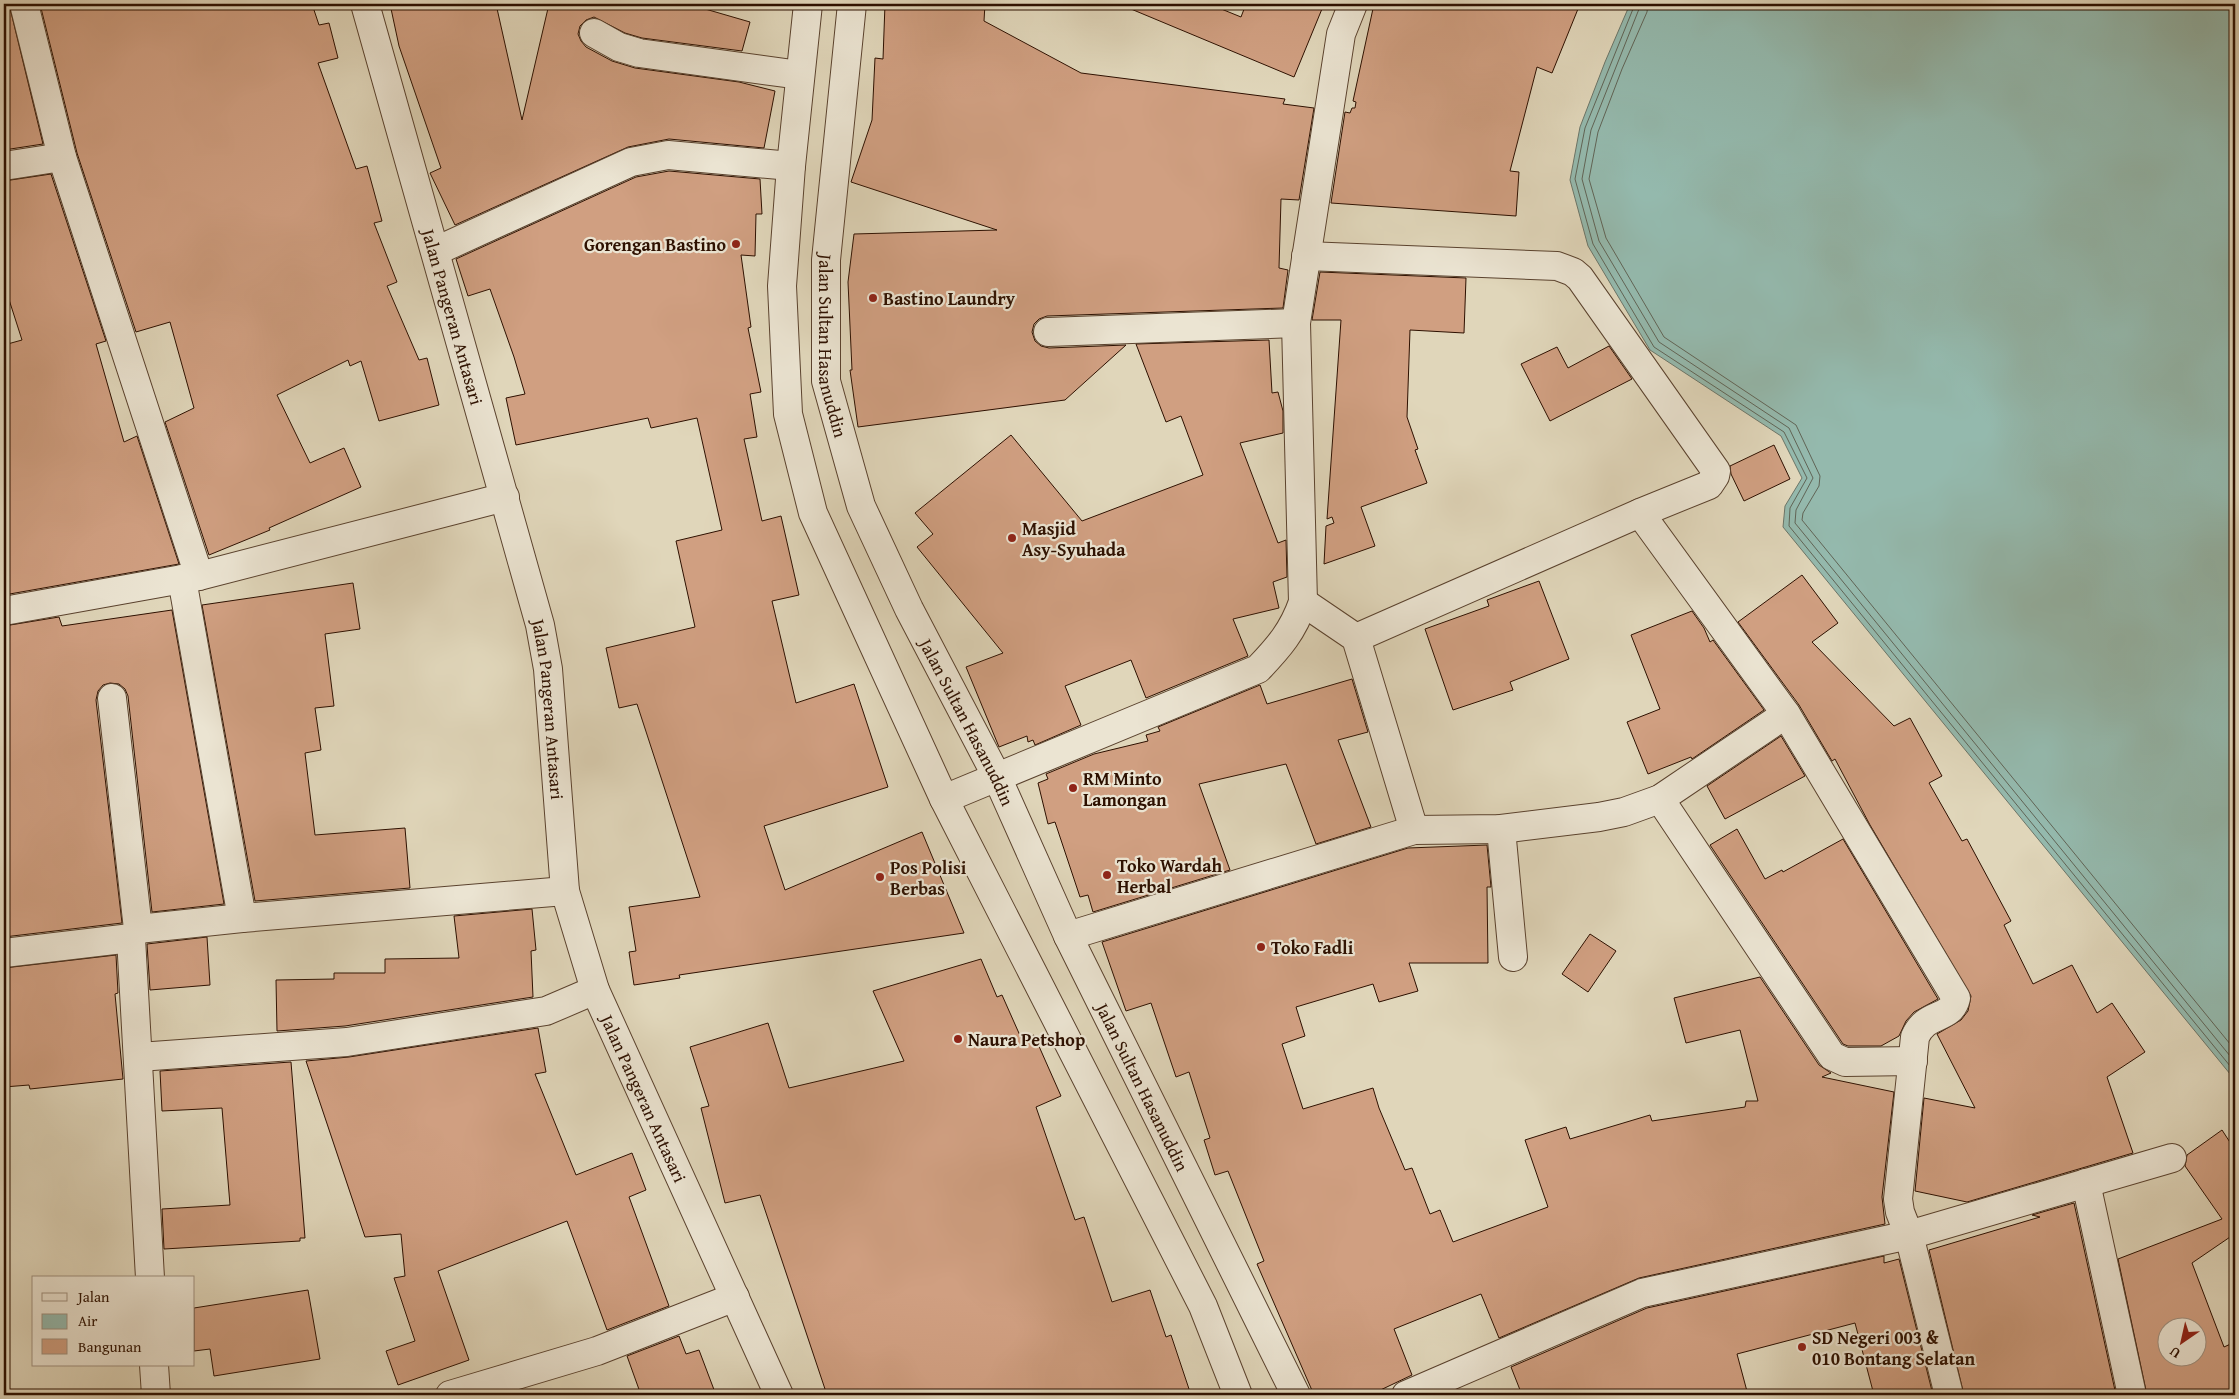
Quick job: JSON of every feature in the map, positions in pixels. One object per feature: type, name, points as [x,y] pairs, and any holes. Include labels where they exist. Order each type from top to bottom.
[{"type":"street","points":[[24,4],[62,157],[191,578],[242,918]]},
{"type":"street","name":"Jalan Pangeran Antasari","points":[[366,4],[540,626],[548,669],[565,890],[595,990],[779,1395]]},
{"type":"street","points":[[808,4],[791,166],[782,286],[788,414],[813,513],[944,799],[1203,1306],[1238,1395]]},
{"type":"street","name":"Jalan Sultan Hasanuddin","points":[[852,4],[826,260],[826,381],[861,506],[908,609],[996,777],[1068,936],[1296,1395]]},
{"type":"street","points":[[944,799],[1258,669],[1280,646],[1295,623],[1303,602],[1296,324],[1342,34],[1353,4]]},
{"type":"street","points":[[594,33],[619,47],[639,53],[800,75]]},
{"type":"street","points":[[436,251],[631,162],[668,155],[791,166]]},
{"type":"street","points":[[4,166],[62,157]]},
{"type":"street","points":[[1306,256],[1557,266],[1573,272],[1580,278],[1716,471],[1709,485],[1640,513],[1356,638]]},
{"type":"street","points":[[1048,332],[1296,324]]},
{"type":"street","points":[[4,611],[191,578],[505,497]]},
{"type":"street","points":[[1640,513],[1786,714],[1954,992],[1956,998],[1955,1006],[1950,1011],[1924,1022],[1915,1037],[1898,1199],[1900,1212],[1909,1235],[1949,1395]]},
{"type":"street","points":[[1303,602],[1356,638],[1414,830]]},
{"type":"street","points":[[112,698],[134,933],[138,1057],[150,1276]]},
{"type":"street","points":[[1068,936],[1414,830],[1501,829],[1599,817],[1624,812],[1660,799],[1786,714]]},
{"type":"street","points":[[1660,799],[1832,1056],[1845,1062],[1913,1061]]},
{"type":"street","points":[[1501,829],[1513,957]]},
{"type":"street","points":[[4,953],[242,918],[565,890]]},
{"type":"street","points":[[138,1057],[347,1042],[546,1011],[595,990]]},
{"type":"street","points":[[1406,1395],[1642,1293],[1909,1235],[2172,1158]]},
{"type":"street","points":[[2086,1183],[2132,1395]]},
{"type":"street","points":[[450,1395],[597,1350],[735,1297]]},
{"type":"street","points":[[154,1366],[156,1395]]},
{"type":"water","points":[[1630,4],[2235,4],[2235,1080],[1783,527],[1785,506],[1802,478],[1781,436],[1650,350],[1588,246],[1570,180],[1580,127]]},
{"type":"building","points":[[4,4],[9,4],[43,144],[4,150]]},
{"type":"building","points":[[40,4],[312,4],[319,25],[329,23],[338,58],[318,63],[356,169],[367,166],[382,221],[374,223],[397,282],[387,286],[419,360],[427,358],[439,405],[379,421],[361,361],[350,366],[348,360],[277,395],[310,463],[344,448],[361,487],[269,528],[270,530],[209,555],[165,422],[194,408],[170,322],[136,332],[77,153]]},
{"type":"building","points":[[390,4],[496,4],[522,120],[549,4],[688,4],[750,22],[742,51],[642,38],[625,33],[594,17],[586,20],[580,26],[578,34],[586,47],[612,61],[635,68],[739,82],[775,91],[764,148],[669,139],[628,147],[455,225],[430,173],[441,168],[399,46]]},
{"type":"building","points":[[885,4],[985,4],[984,21],[1081,73],[1285,99],[1283,104],[1314,108],[1299,200],[1281,199],[1279,268],[1288,270],[1283,308],[1047,316],[1039,319],[1034,324],[1032,332],[1035,341],[1041,346],[1049,348],[1126,345],[1065,400],[858,427],[850,370],[852,370],[848,282],[854,234],[997,230],[851,182],[872,120],[875,58],[883,59]]},
{"type":"building","points":[[1119,4],[1209,4],[1241,17],[1246,4],[1324,4],[1294,77]]},
{"type":"building","points":[[1374,4],[1580,4],[1552,73],[1537,67],[1510,171],[1519,172],[1516,216],[1331,203],[1345,112],[1350,113],[1352,108],[1355,108],[1356,102],[1353,101]]},
{"type":"building","points":[[669,171],[760,179],[762,214],[756,214],[755,256],[741,255],[751,327],[748,328],[761,392],[750,394],[757,437],[744,439],[762,521],[781,516],[799,595],[772,601],[796,703],[854,684],[888,787],[764,826],[785,890],[922,832],[964,933],[679,975],[680,978],[634,985],[629,952],[636,951],[629,907],[700,897],[637,704],[619,708],[606,648],[695,627],[676,541],[722,530],[697,418],[651,428],[648,418],[516,445],[506,398],[525,394],[514,357],[490,289],[468,296],[456,259],[636,177]]},
{"type":"building","points":[[51,174],[106,341],[96,344],[124,442],[137,436],[179,564],[4,595],[4,345],[22,340],[4,284],[4,181]]},
{"type":"building","points":[[1320,272],[1466,278],[1464,333],[1410,330],[1407,417],[1418,449],[1415,450],[1427,483],[1361,507],[1375,546],[1324,564],[1326,526],[1334,523],[1332,517],[1327,519],[1341,320],[1312,320]]},
{"type":"building","points":[[1269,340],[1272,393],[1278,392],[1283,411],[1283,433],[1240,443],[1278,543],[1286,540],[1287,577],[1273,582],[1279,608],[1233,619],[1248,656],[1146,698],[1131,660],[1065,686],[1081,725],[1035,745],[1033,740],[1028,742],[1027,736],[999,747],[966,667],[1003,653],[917,547],[933,534],[915,513],[1011,435],[1082,521],[1203,475],[1181,416],[1166,422],[1136,344]]},
{"type":"building","points":[[1609,346],[1632,379],[1550,421],[1521,364],[1557,347],[1568,368]]},
{"type":"building","points":[[1774,445],[1790,479],[1744,501],[1731,474],[1730,466]]},
{"type":"building","points":[[1802,575],[1838,623],[1812,642],[1894,726],[1910,718],[1942,776],[1929,783],[1962,841],[1967,839],[2011,921],[2004,925],[2033,984],[2072,965],[2097,1013],[2112,1003],[2145,1052],[2107,1077],[2133,1153],[1967,1202],[1915,1191],[1924,1098],[1975,1108],[1937,1034],[1961,1020],[1968,1011],[1971,996],[1870,825],[1835,759],[1832,761],[1799,705],[1738,622]]},
{"type":"building","points":[[1539,581],[1569,659],[1510,682],[1513,690],[1453,710],[1425,629],[1489,606],[1487,600]]},
{"type":"building","points":[[353,583],[360,629],[325,634],[334,706],[315,708],[321,750],[305,753],[315,835],[405,828],[410,888],[255,901],[202,605]]},
{"type":"building","points":[[172,610],[224,904],[152,912],[128,696],[125,689],[119,684],[110,683],[103,685],[98,691],[96,700],[122,923],[4,937],[4,626],[59,617],[62,626]]},
{"type":"building","points":[[1692,611],[1704,628],[1710,642],[1713,640],[1764,710],[1692,759],[1691,757],[1648,774],[1627,722],[1660,709],[1631,635]]},
{"type":"building","points":[[1352,679],[1368,732],[1338,740],[1371,827],[1316,844],[1286,764],[1199,784],[1230,870],[1093,912],[1088,895],[1080,897],[1055,822],[1048,824],[1038,783],[1048,779],[1046,774],[1094,754],[1148,741],[1146,735],[1160,731],[1158,727],[1260,685],[1267,704]]},
{"type":"building","points":[[1781,736],[1805,776],[1725,819],[1707,786]]},
{"type":"building","points":[[1737,829],[1765,879],[1782,870],[1783,872],[1843,839],[1938,999],[1914,1012],[1906,1021],[1899,1036],[1881,1046],[1848,1046],[1843,1044],[1710,845]]},
{"type":"building","points":[[1487,845],[1491,887],[1487,887],[1488,963],[1409,963],[1418,991],[1379,1002],[1373,984],[1296,1007],[1305,1036],[1282,1044],[1303,1109],[1373,1088],[1379,1108],[1405,1170],[1412,1168],[1430,1214],[1440,1210],[1453,1242],[1548,1207],[1525,1140],[1566,1127],[1570,1139],[1650,1115],[1652,1121],[1745,1107],[1746,1101],[1758,1101],[1740,1030],[1686,1043],[1674,998],[1760,977],[1819,1065],[1831,1073],[1822,1077],[1894,1092],[1882,1197],[1885,1224],[1639,1278],[1499,1338],[1481,1294],[1394,1329],[1412,1375],[1370,1395],[1314,1395],[1257,1264],[1264,1261],[1228,1171],[1215,1175],[1204,1140],[1210,1138],[1189,1072],[1176,1077],[1151,1003],[1126,1011],[1102,942],[1408,848]]},
{"type":"building","points":[[532,909],[536,950],[531,951],[533,997],[345,1026],[277,1031],[276,980],[334,979],[334,973],[385,973],[385,959],[459,958],[454,916]]},
{"type":"building","points":[[1590,934],[1616,951],[1588,992],[1562,974]]},
{"type":"building","points":[[207,937],[210,985],[150,990],[147,944]]},
{"type":"building","points":[[116,955],[118,993],[115,994],[123,1079],[30,1089],[29,1085],[4,1087],[4,1033],[8,1033],[4,994],[4,968]]},
{"type":"building","points":[[981,959],[997,997],[1002,995],[1022,1040],[1034,1035],[1061,1096],[1036,1107],[1075,1220],[1084,1217],[1112,1302],[1150,1290],[1166,1337],[1171,1335],[1191,1395],[827,1395],[760,1195],[725,1203],[701,1108],[709,1106],[690,1047],[768,1023],[789,1088],[904,1061],[873,991]]},
{"type":"building","points":[[538,1028],[546,1072],[535,1074],[576,1175],[632,1153],[646,1190],[629,1197],[669,1306],[607,1330],[567,1221],[438,1271],[469,1360],[398,1385],[386,1351],[415,1341],[394,1278],[405,1276],[401,1234],[365,1237],[306,1061],[349,1057]]},
{"type":"building","points":[[291,1062],[305,1238],[300,1238],[300,1241],[164,1249],[162,1209],[230,1205],[222,1108],[162,1111],[160,1071]]},
{"type":"building","points":[[2222,1130],[2235,1150],[2235,1238],[2233,1235],[2192,1263],[2224,1347],[2235,1342],[2235,1395],[2147,1395],[2118,1259],[2222,1219],[2185,1166],[2187,1155]]},
{"type":"building","points":[[2074,1203],[2116,1395],[1964,1395],[1929,1250],[2040,1217],[2032,1215]]},
{"type":"building","name":"SD Negeri 003 & 010 Bontang Selatan","points":[[1884,1256],[1884,1263],[1899,1259],[1933,1395],[1874,1395],[1855,1323],[1737,1354],[1748,1395],[1522,1395],[1511,1367],[1647,1308]]},
{"type":"building","points":[[308,1290],[320,1359],[214,1376],[210,1349],[195,1351],[195,1308]]},
{"type":"building","points":[[679,1336],[686,1354],[699,1350],[716,1395],[641,1395],[627,1356]]},
{"type":"place","name":"Gorengan Bastino","points":[[736,244]]},
{"type":"place","name":"Bastino Laundry","points":[[873,298]]},
{"type":"place","name":"Masjid Asy-Syuhada","points":[[1012,538]]},
{"type":"place","name":"RM Minto Lamongan","points":[[1073,788]]},
{"type":"place","name":"Toko Wardah Herbal","points":[[1107,875]]},
{"type":"place","name":"Pos Polisi Berbas","points":[[880,877]]},
{"type":"place","name":"Toko Fadli","points":[[1261,947]]},
{"type":"place","name":"Naura Petshop","points":[[958,1039]]},
{"type":"place","name":"SD Negeri 003 & 010 Bontang Selatan","points":[[1802,1347]]}]
